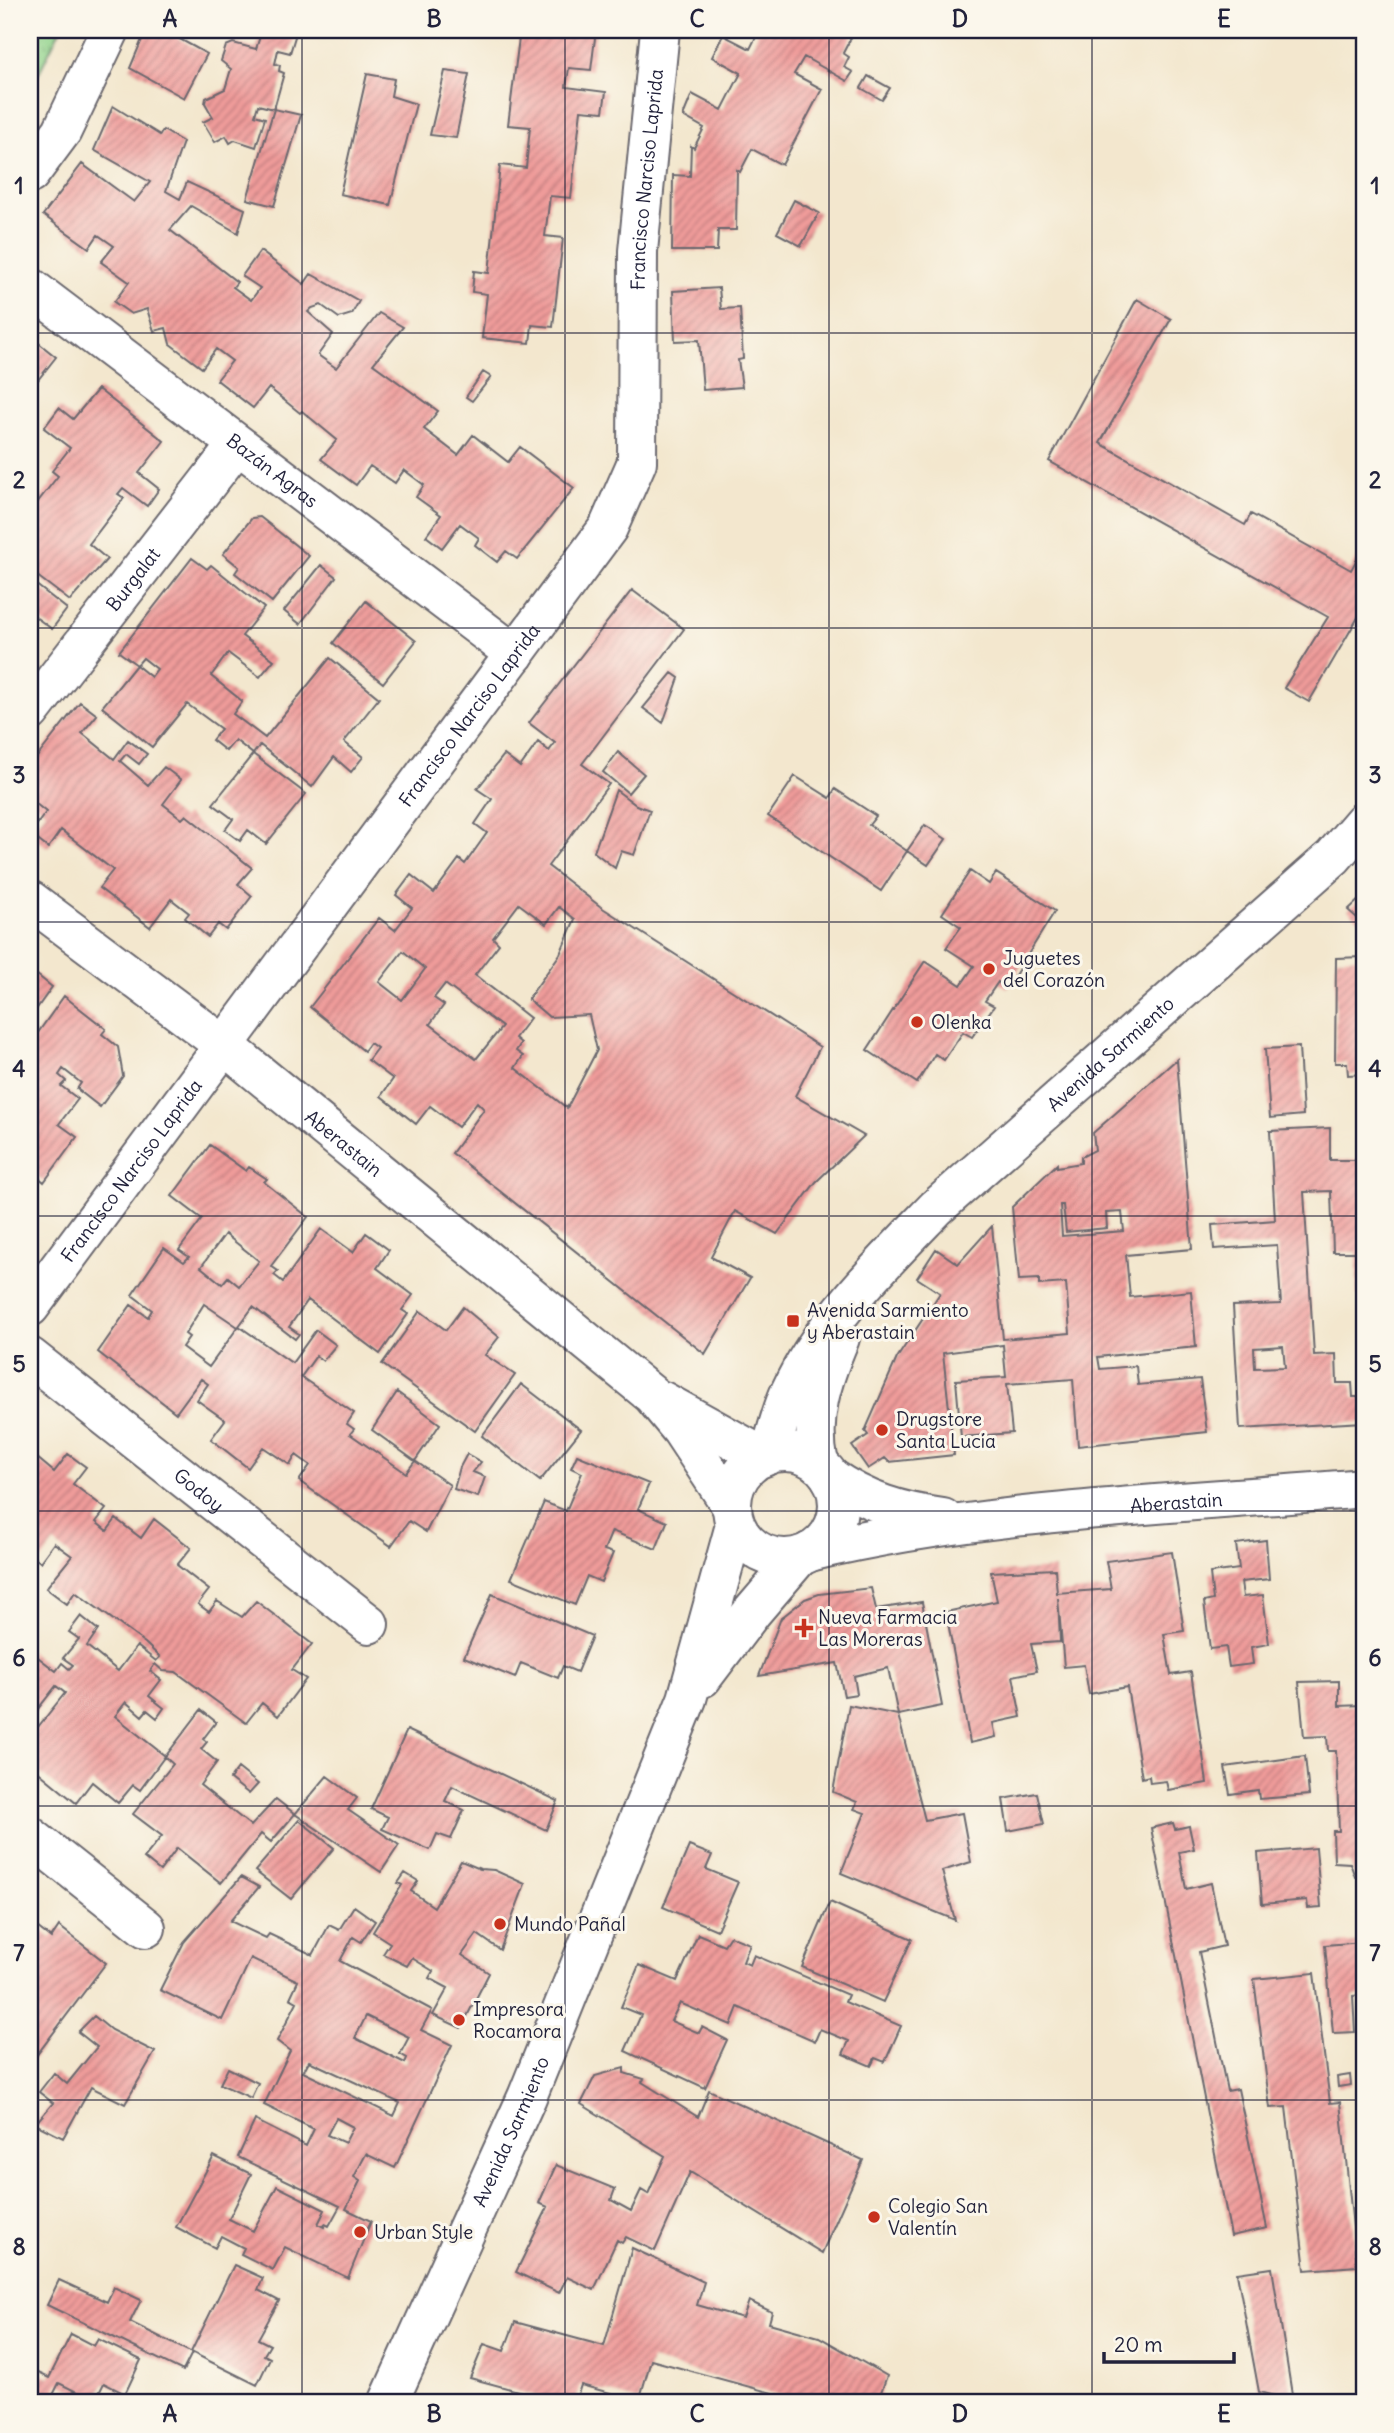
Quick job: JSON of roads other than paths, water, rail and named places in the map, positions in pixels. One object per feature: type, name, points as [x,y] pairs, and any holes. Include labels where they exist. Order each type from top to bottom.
[{"type":"street","points":[[30,174],[62,131],[110,30]]},
{"type":"street","points":[[658,48],[682,30]]},
{"type":"street","name":"Francisco Narciso Laprida","points":[[30,1307],[608,528],[637,462],[638,251],[658,48]]},
{"type":"street","name":"Bazán Agras","points":[[30,287],[515,654]]},
{"type":"street","name":"Burgalat","points":[[30,712],[237,445]]},
{"type":"street","name":"Avenida Sarmiento","points":[[767,1455],[788,1395],[822,1334],[936,1208],[1333,857],[1364,821]]},
{"type":"street","name":"Aberastain","points":[[30,901],[225,1046],[652,1395],[681,1430],[734,1516]]},
{"type":"street","name":"Avenida Sarmiento","points":[[825,1470],[813,1438],[816,1408],[838,1342],[861,1292]]},
{"type":"street","name":"Godoy","points":[[30,1357],[369,1624]]},
{"type":"street","name":"Aberastain","points":[[652,1395],[767,1455]]},
{"type":"street","points":[[787,1452],[825,1470],[837,1493],[838,1511],[833,1528],[824,1542],[805,1554],[775,1558],[758,1551],[744,1540],[734,1516],[734,1490],[742,1474],[767,1455],[787,1452]]},
{"type":"street","name":"Aberastain","points":[[825,1470],[857,1496],[890,1508],[948,1519],[987,1520]]},
{"type":"street","name":"Aberastain","points":[[805,1554],[848,1543],[987,1520],[1364,1488]]},
{"type":"street","name":"Avenida Sarmiento","points":[[388,2403],[527,2097],[687,1699],[734,1516]]},
{"type":"street","name":"Avenida Sarmiento","points":[[687,1699],[752,1612],[805,1554]]},
{"type":"street","points":[[35,1850],[146,1928]]},
{"type":"place","name":"Juguetes del Corazón","points":[[989,969]]},
{"type":"place","name":"Olenka","points":[[917,1022]]},
{"type":"place","name":"Avenida Sarmiento y Aberastain","points":[[793,1321]]},
{"type":"place","name":"Drugstore Santa Lucía","points":[[882,1430]]},
{"type":"place","name":"Nueva Farmacia Las Moreras","points":[[804,1628]]},
{"type":"place","name":"Mundo Pañal","points":[[500,1924]]},
{"type":"place","name":"Impresora Rocamora","points":[[459,2020]]},
{"type":"place","name":"Colegio San Valentín","points":[[874,2217]]},
{"type":"place","name":"Urban Style","points":[[360,2232]]}]
